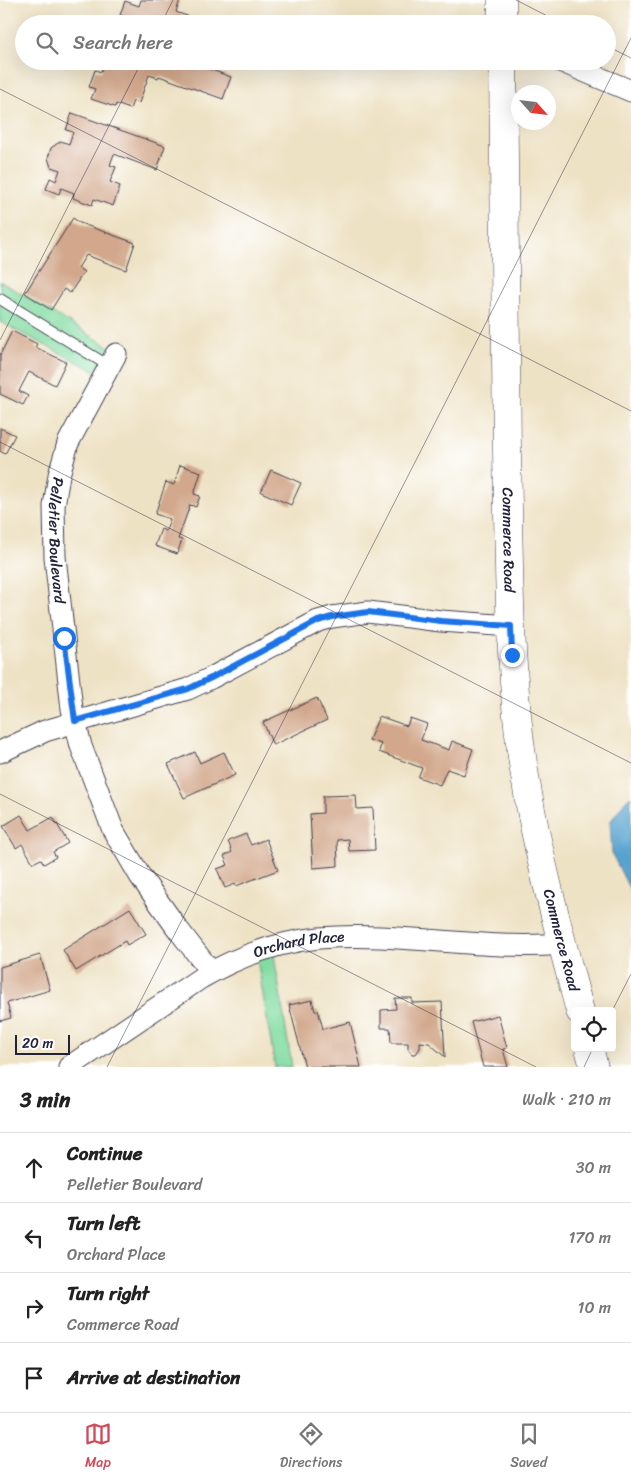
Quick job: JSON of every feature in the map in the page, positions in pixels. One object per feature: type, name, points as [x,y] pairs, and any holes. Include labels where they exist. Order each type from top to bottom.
[{"type":"main road","points":[[502,0],[502,15]]},
{"type":"main road","name":"Commerce Road","points":[[503,70],[509,550],[514,691],[523,765],[533,822],[579,1007]]},
{"type":"main road","points":[[591,1052],[594,1067]]},
{"type":"street","points":[[581,70],[631,91]]},
{"type":"street","name":"Pelletier Boulevard","points":[[113,360],[74,430],[66,449],[54,506],[54,557],[75,721],[81,746],[113,830],[140,876],[211,972]]},
{"type":"street","points":[[0,752],[41,733],[75,721],[188,689],[318,621],[332,617],[368,612],[441,621],[511,626]]},
{"type":"street","name":"Orchard Place","points":[[70,1067],[211,972],[268,948],[319,938],[391,938],[514,946],[562,944]]},
{"type":"lane","points":[[0,299],[113,360]]},
{"type":"green space","points":[[0,281],[113,349],[99,373],[0,322]]},
{"type":"green space","points":[[274,955],[292,1067],[275,1067],[257,959]]},
{"type":"water","points":[[631,796],[631,892],[612,854],[610,822],[625,801]]},
{"type":"building","points":[[141,0],[180,0],[176,12],[184,15],[120,15],[125,1],[139,6]]},
{"type":"building","points":[[95,70],[101,72],[102,70],[212,70],[231,77],[223,99],[159,76],[158,78],[149,75],[139,103],[133,101],[130,109],[116,104],[115,107],[91,99],[95,89],[89,87]]},
{"type":"building","points":[[72,113],[165,146],[157,170],[114,154],[110,165],[116,167],[110,182],[120,186],[113,206],[94,199],[92,205],[73,198],[74,193],[61,188],[59,194],[46,189],[50,178],[56,181],[60,170],[51,167],[48,158],[51,148],[61,141],[69,144],[73,132],[66,130]]},
{"type":"building","points":[[73,218],[80,223],[135,243],[126,270],[86,255],[78,268],[84,272],[70,293],[64,289],[51,310],[25,293]]},
{"type":"building","points":[[12,331],[37,344],[35,347],[66,362],[55,385],[29,372],[19,391],[28,396],[23,405],[0,394],[0,355]]},
{"type":"building","points":[[0,428],[15,435],[5,454],[0,451]]},
{"type":"building","points":[[180,465],[201,472],[194,494],[200,496],[196,507],[190,505],[178,539],[182,540],[177,554],[155,546],[161,529],[166,531],[170,519],[155,514],[166,482],[174,485]]},
{"type":"building","points":[[271,470],[301,483],[291,505],[261,492]]},
{"type":"building","points":[[317,698],[327,720],[273,745],[263,722]]},
{"type":"building","points":[[379,716],[407,726],[410,718],[427,724],[421,740],[449,750],[452,741],[473,749],[464,775],[447,769],[440,785],[418,777],[422,768],[379,752],[381,744],[369,740]]},
{"type":"building","points":[[195,752],[200,763],[224,752],[235,775],[184,798],[168,764]]},
{"type":"building","points":[[356,795],[357,809],[373,808],[375,850],[349,851],[348,839],[337,840],[338,866],[313,868],[310,814],[323,813],[323,796]]},
{"type":"building","points":[[21,815],[30,830],[53,817],[68,843],[53,852],[56,857],[44,864],[41,859],[33,863],[22,844],[16,848],[3,826]]},
{"type":"building","points":[[246,834],[251,845],[266,839],[278,870],[236,886],[235,884],[225,888],[217,869],[228,865],[224,856],[232,852],[228,841]]},
{"type":"building","points":[[130,908],[146,934],[127,945],[125,941],[76,971],[63,950]]},
{"type":"building","points":[[40,955],[50,990],[7,1003],[11,1018],[0,1021],[0,967]]},
{"type":"building","points":[[395,998],[412,998],[412,1003],[442,1002],[445,1057],[429,1043],[420,1042],[420,1048],[416,1054],[412,1054],[408,1049],[408,1043],[391,1043],[390,1028],[381,1028],[381,1010],[396,1009]]},
{"type":"building","points":[[312,1000],[315,1011],[318,1010],[323,1029],[350,1022],[361,1067],[305,1067],[289,1005]]},
{"type":"building","points":[[498,1015],[507,1048],[503,1049],[508,1067],[483,1067],[471,1022]]},
{"type":"route","points":[[64,638],[75,721],[188,689],[318,621],[349,614],[377,612],[441,621],[511,626],[512,655]]}]
